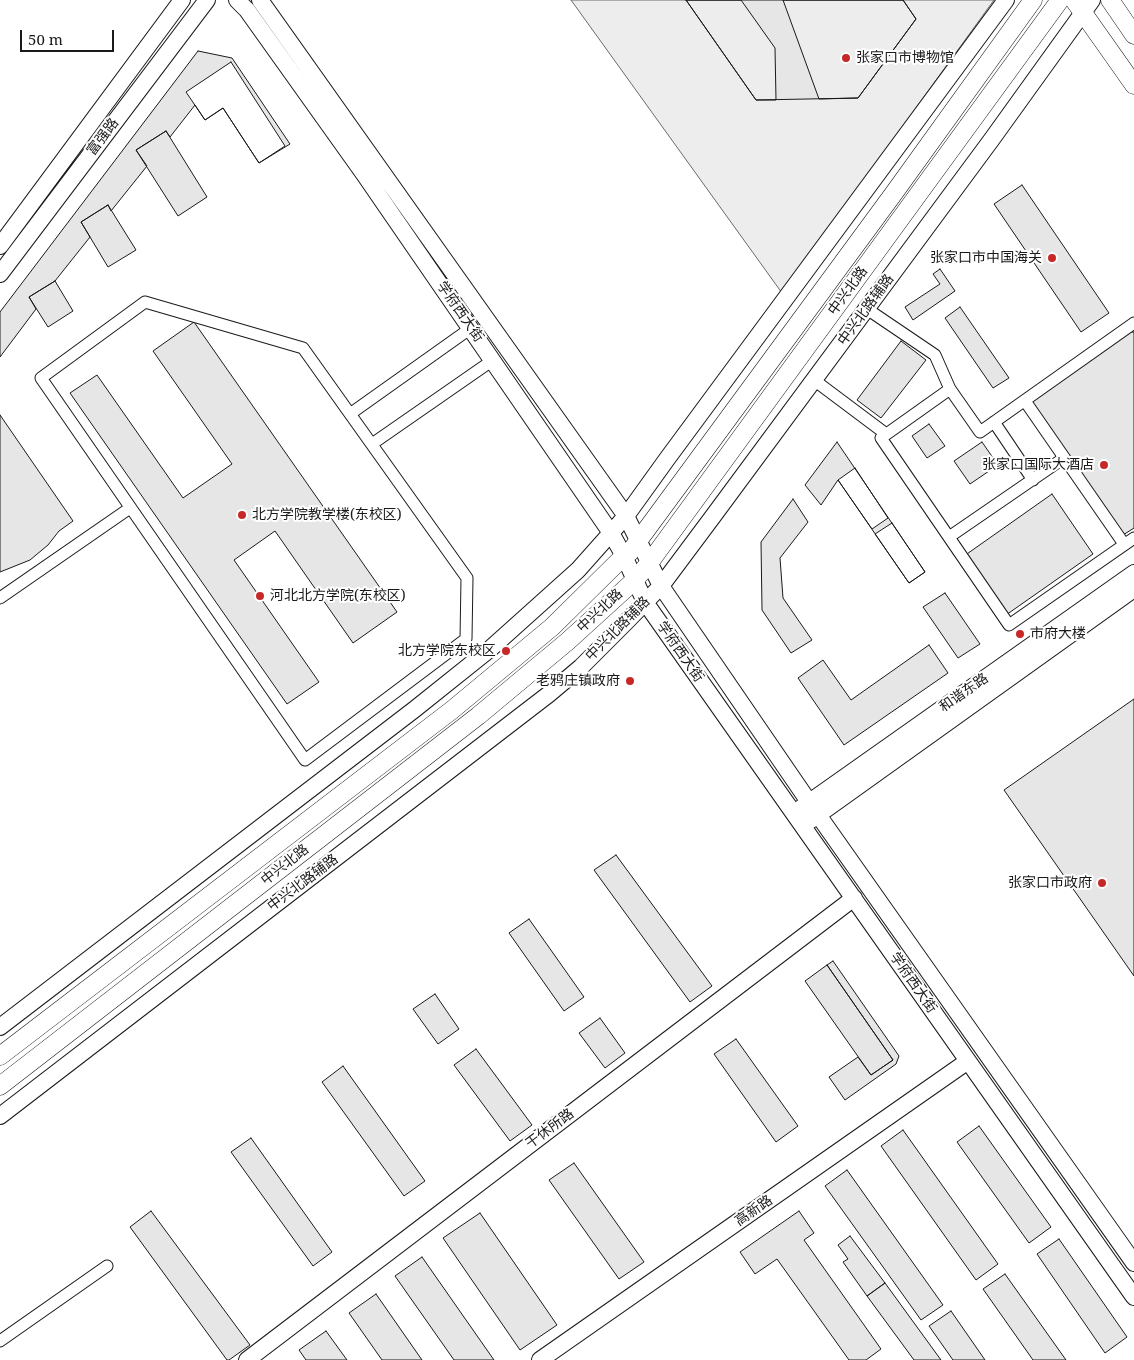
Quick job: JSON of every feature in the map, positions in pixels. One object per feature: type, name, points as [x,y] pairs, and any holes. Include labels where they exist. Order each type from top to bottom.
[{"type":"main road","name":"中兴北路","points":[[0,1056],[452,710],[552,627],[630,552],[894,193],[1033,0]]},
{"type":"main road","name":"中兴北路","points":[[0,1086],[478,716],[556,652],[635,580],[1060,0]]},
{"type":"main road","points":[[1110,0],[1134,35]]},
{"type":"main road","points":[[1083,4],[1134,86]]},
{"type":"street","name":"富强路","points":[[0,246],[182,0]]},
{"type":"street","name":"富强路","points":[[0,274],[207,0]]},
{"type":"street","name":"学府西大街","points":[[237,0],[247,10],[471,328],[611,533],[645,602],[1116,1272],[1132,1288]]},
{"type":"street","name":"学府西大街","points":[[260,0],[626,516],[661,586],[814,809],[1133,1261]]},
{"type":"street","points":[[2,1021],[407,715],[490,649],[578,570],[626,516],[672,451],[1006,0]]},
{"type":"street","name":"中兴北路辅路","points":[[0,1116],[549,694],[581,667],[661,586],[992,140],[1083,4]]},
{"type":"street","points":[[146,302],[304,348],[372,444],[468,578],[466,639],[305,760],[41,378],[146,302]]},
{"type":"street","points":[[867,309],[935,355],[950,389],[980,432],[1134,323]]},
{"type":"street","points":[[350,414],[471,328]]},
{"type":"street","points":[[372,444],[493,360]]},
{"type":"street","points":[[814,380],[886,434]]},
{"type":"street","points":[[950,389],[881,438],[1009,625],[1129,541],[1064,458],[1025,401]]},
{"type":"street","points":[[994,422],[1033,480]]},
{"type":"street","points":[[949,537],[1064,458]]},
{"type":"street","points":[[0,598],[130,508]]},
{"type":"street","name":"和谐东路","points":[[814,809],[1134,573]]},
{"type":"street","name":"和谐东路","points":[[798,820],[1134,589]]},
{"type":"street","name":"干休所路","points":[[247,1360],[854,898]]},
{"type":"street","name":"高新路","points":[[540,1360],[968,1061]]},
{"type":"street","points":[[1116,1272],[1133,1261]]},
{"type":"street","points":[[0,1341],[107,1266]]},
{"type":"shaded area","points":[[571,0],[994,0],[782,293]]},
{"type":"building","points":[[686,0],[741,0],[775,48],[776,100],[756,100]]},
{"type":"building","points":[[686,0],[903,0],[916,19],[858,98],[756,100]]},
{"type":"building","name":"张家口市博物馆","points":[[783,0],[903,0],[916,19],[858,98],[819,99]]},
{"type":"building","points":[[198,51],[232,58],[290,144],[259,163],[223,108],[205,120],[195,105],[170,137],[166,131],[136,150],[147,166],[111,211],[108,205],[81,222],[90,237],[55,281],[29,297],[36,309],[0,357],[0,312]]},
{"type":"building","points":[[231,62],[285,146],[259,163],[223,108],[205,120],[186,92]]},
{"type":"building","points":[[166,131],[207,197],[178,216],[136,150]]},
{"type":"building","name":"张家口市中国海关","points":[[1022,185],[1109,313],[1081,332],[994,204]]},
{"type":"building","points":[[108,205],[136,250],[108,267],[81,222]]},
{"type":"building","points":[[940,269],[955,291],[913,320],[905,307],[940,284],[933,274]]},
{"type":"building","points":[[55,281],[73,311],[48,327],[29,297]]},
{"type":"building","points":[[960,307],[1009,378],[993,388],[945,318]]},
{"type":"building","name":"北方学院教学楼(东校区)","points":[[194,322],[397,612],[353,643],[275,531],[234,560],[319,682],[287,704],[70,393],[97,375],[183,498],[232,464],[153,351]]},
{"type":"building","name":"张家口国际大酒店","points":[[1129,332],[1134,332],[1134,528],[1123,535],[1031,402]]},
{"type":"building","points":[[901,341],[926,360],[881,418],[857,400]]},
{"type":"building","points":[[0,415],[73,521],[59,531],[48,545],[30,560],[0,572]]},
{"type":"building","points":[[929,424],[945,446],[927,458],[912,436]]},
{"type":"building","points":[[837,442],[925,572],[909,583],[838,480],[821,505],[805,485]]},
{"type":"building","points":[[982,442],[998,465],[970,484],[954,461]]},
{"type":"building","points":[[855,468],[888,518],[872,529],[838,480]]},
{"type":"building","points":[[1052,494],[1093,554],[1006,615],[964,556]]},
{"type":"building","points":[[793,499],[808,522],[780,558],[783,598],[812,640],[791,653],[762,610],[761,542]]},
{"type":"building","points":[[892,523],[925,572],[909,583],[875,534]]},
{"type":"building","points":[[945,593],[980,644],[958,658],[923,607]]},
{"type":"building","points":[[929,645],[948,673],[844,745],[798,678],[823,660],[851,700]]},
{"type":"building","name":"张家口市政府","points":[[1134,699],[1134,976],[1004,790]]},
{"type":"building","points":[[616,855],[712,986],[690,1002],[594,870]]},
{"type":"building","points":[[529,919],[584,997],[564,1011],[509,933]]},
{"type":"building","points":[[833,961],[899,1056],[896,1064],[845,1100],[829,1077],[858,1057],[871,1075],[893,1060],[827,965]]},
{"type":"building","points":[[827,965],[893,1060],[871,1075],[805,981]]},
{"type":"building","points":[[435,994],[459,1029],[438,1044],[413,1009]]},
{"type":"building","points":[[600,1018],[625,1053],[605,1068],[579,1033]]},
{"type":"building","points":[[736,1039],[798,1126],[776,1142],[714,1054]]},
{"type":"building","points":[[476,1049],[532,1125],[510,1141],[454,1065]]},
{"type":"building","points":[[343,1066],[425,1181],[404,1196],[322,1082]]},
{"type":"building","points":[[979,1126],[1051,1227],[1029,1243],[957,1142]]},
{"type":"building","points":[[903,1130],[998,1264],[976,1280],[881,1146]]},
{"type":"building","points":[[251,1138],[332,1252],[313,1266],[231,1152]]},
{"type":"building","points":[[574,1163],[644,1262],[619,1279],[549,1180]]},
{"type":"building","points":[[847,1170],[943,1305],[921,1320],[825,1186]]},
{"type":"building","points":[[151,1211],[250,1345],[229,1360],[227,1360],[130,1227]]},
{"type":"building","points":[[799,1211],[814,1233],[804,1240],[881,1349],[866,1360],[849,1360],[777,1259],[755,1274],[740,1252]]},
{"type":"building","points":[[480,1213],[557,1325],[520,1350],[443,1238]]},
{"type":"building","points":[[850,1236],[885,1283],[867,1296],[843,1262],[848,1259],[838,1245]]},
{"type":"building","points":[[1059,1239],[1127,1337],[1105,1353],[1037,1254]]},
{"type":"building","points":[[422,1257],[494,1360],[454,1360],[395,1276]]},
{"type":"building","points":[[1005,1274],[1066,1360],[1033,1360],[983,1289]]},
{"type":"building","points":[[885,1283],[941,1360],[914,1360],[867,1296]]},
{"type":"building","points":[[376,1294],[422,1360],[382,1360],[349,1313]]},
{"type":"building","points":[[951,1311],[985,1360],[953,1360],[929,1326]]},
{"type":"building","points":[[326,1331],[347,1360],[306,1360],[299,1350]]},
{"type":"place","name":"张家口市博物馆","points":[[846,58]]},
{"type":"place","name":"张家口市中国海关","points":[[1052,258]]},
{"type":"place","name":"张家口国际大酒店","points":[[1104,465]]},
{"type":"place","name":"北方学院教学楼(东校区)","points":[[242,515]]},
{"type":"place","name":"河北北方学院(东校区)","points":[[260,596]]},
{"type":"place","name":"市府大楼","points":[[1020,634]]},
{"type":"place","name":"北方学院东校区","points":[[506,651]]},
{"type":"place","name":"老鸦庄镇政府","points":[[630,681]]},
{"type":"place","name":"张家口市政府","points":[[1102,883]]}]
